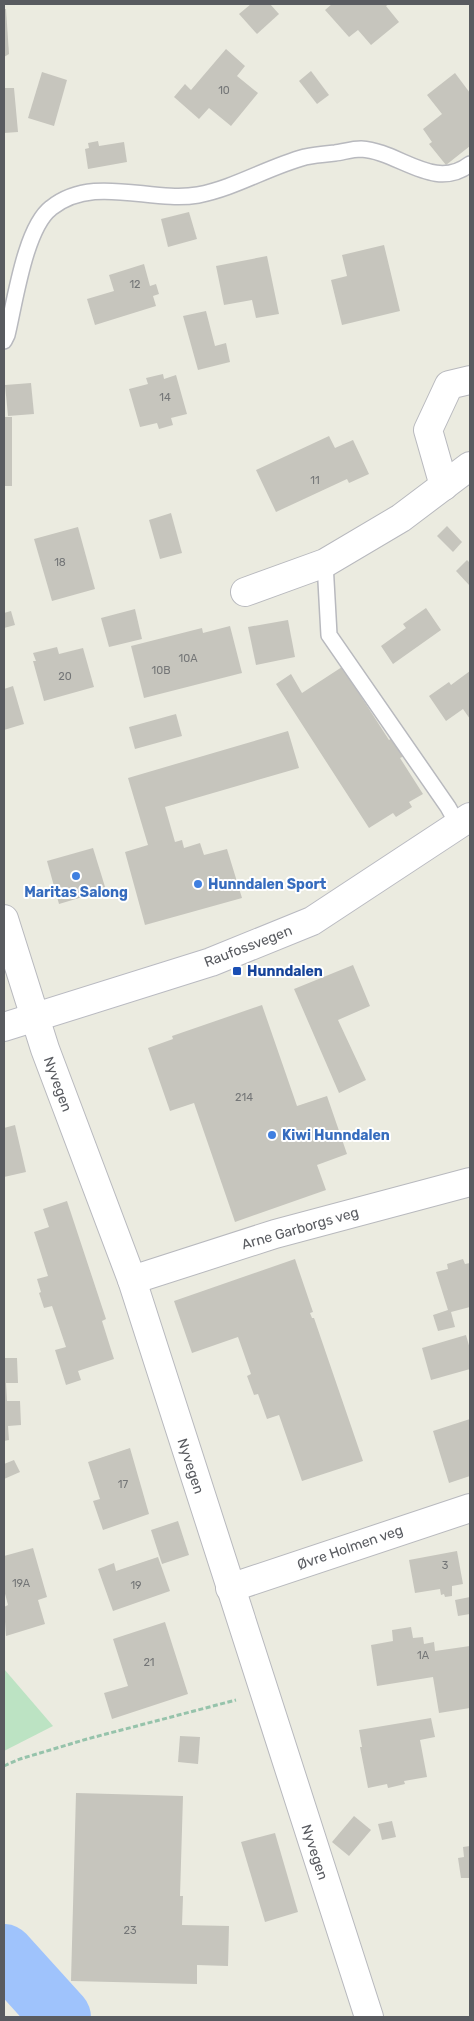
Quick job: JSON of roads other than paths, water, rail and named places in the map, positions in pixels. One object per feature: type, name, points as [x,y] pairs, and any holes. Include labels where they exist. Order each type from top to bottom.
[{"type":"street","points":[[444,486],[428,430],[449,385],[470,380]]},
{"type":"street","points":[[246,592],[325,563],[402,518],[470,466]]},
{"type":"street","name":"Raufossvegen","points":[[4,1027],[211,962],[312,921],[464,821]]},
{"type":"street","name":"Nyvegen","points":[[4,919],[34,1018],[132,1280],[368,2017]]},
{"type":"street","name":"Arne Garborgs veg","points":[[132,1280],[275,1234],[470,1182]]},
{"type":"street","name":"Øvre Holmen veg","points":[[230,1588],[470,1508]]},
{"type":"lane","points":[[4,341],[30,240],[37,223],[51,208],[74,195],[95,191],[162,196],[198,195],[305,157],[360,149],[384,153],[432,174],[445,176],[470,164]]},
{"type":"lane","points":[[325,563],[329,635],[464,821]]},
{"type":"waterway","points":[[4,1954],[61,2017]]},
{"type":"place","name":"Maritas Salong","points":[[76,876]]},
{"type":"place","name":"Hunndalen Sport","points":[[198,884]]},
{"type":"place","name":"Hunndalen","points":[[237,971]]},
{"type":"place","name":"Kiwi Hunndalen","points":[[272,1135]]}]
